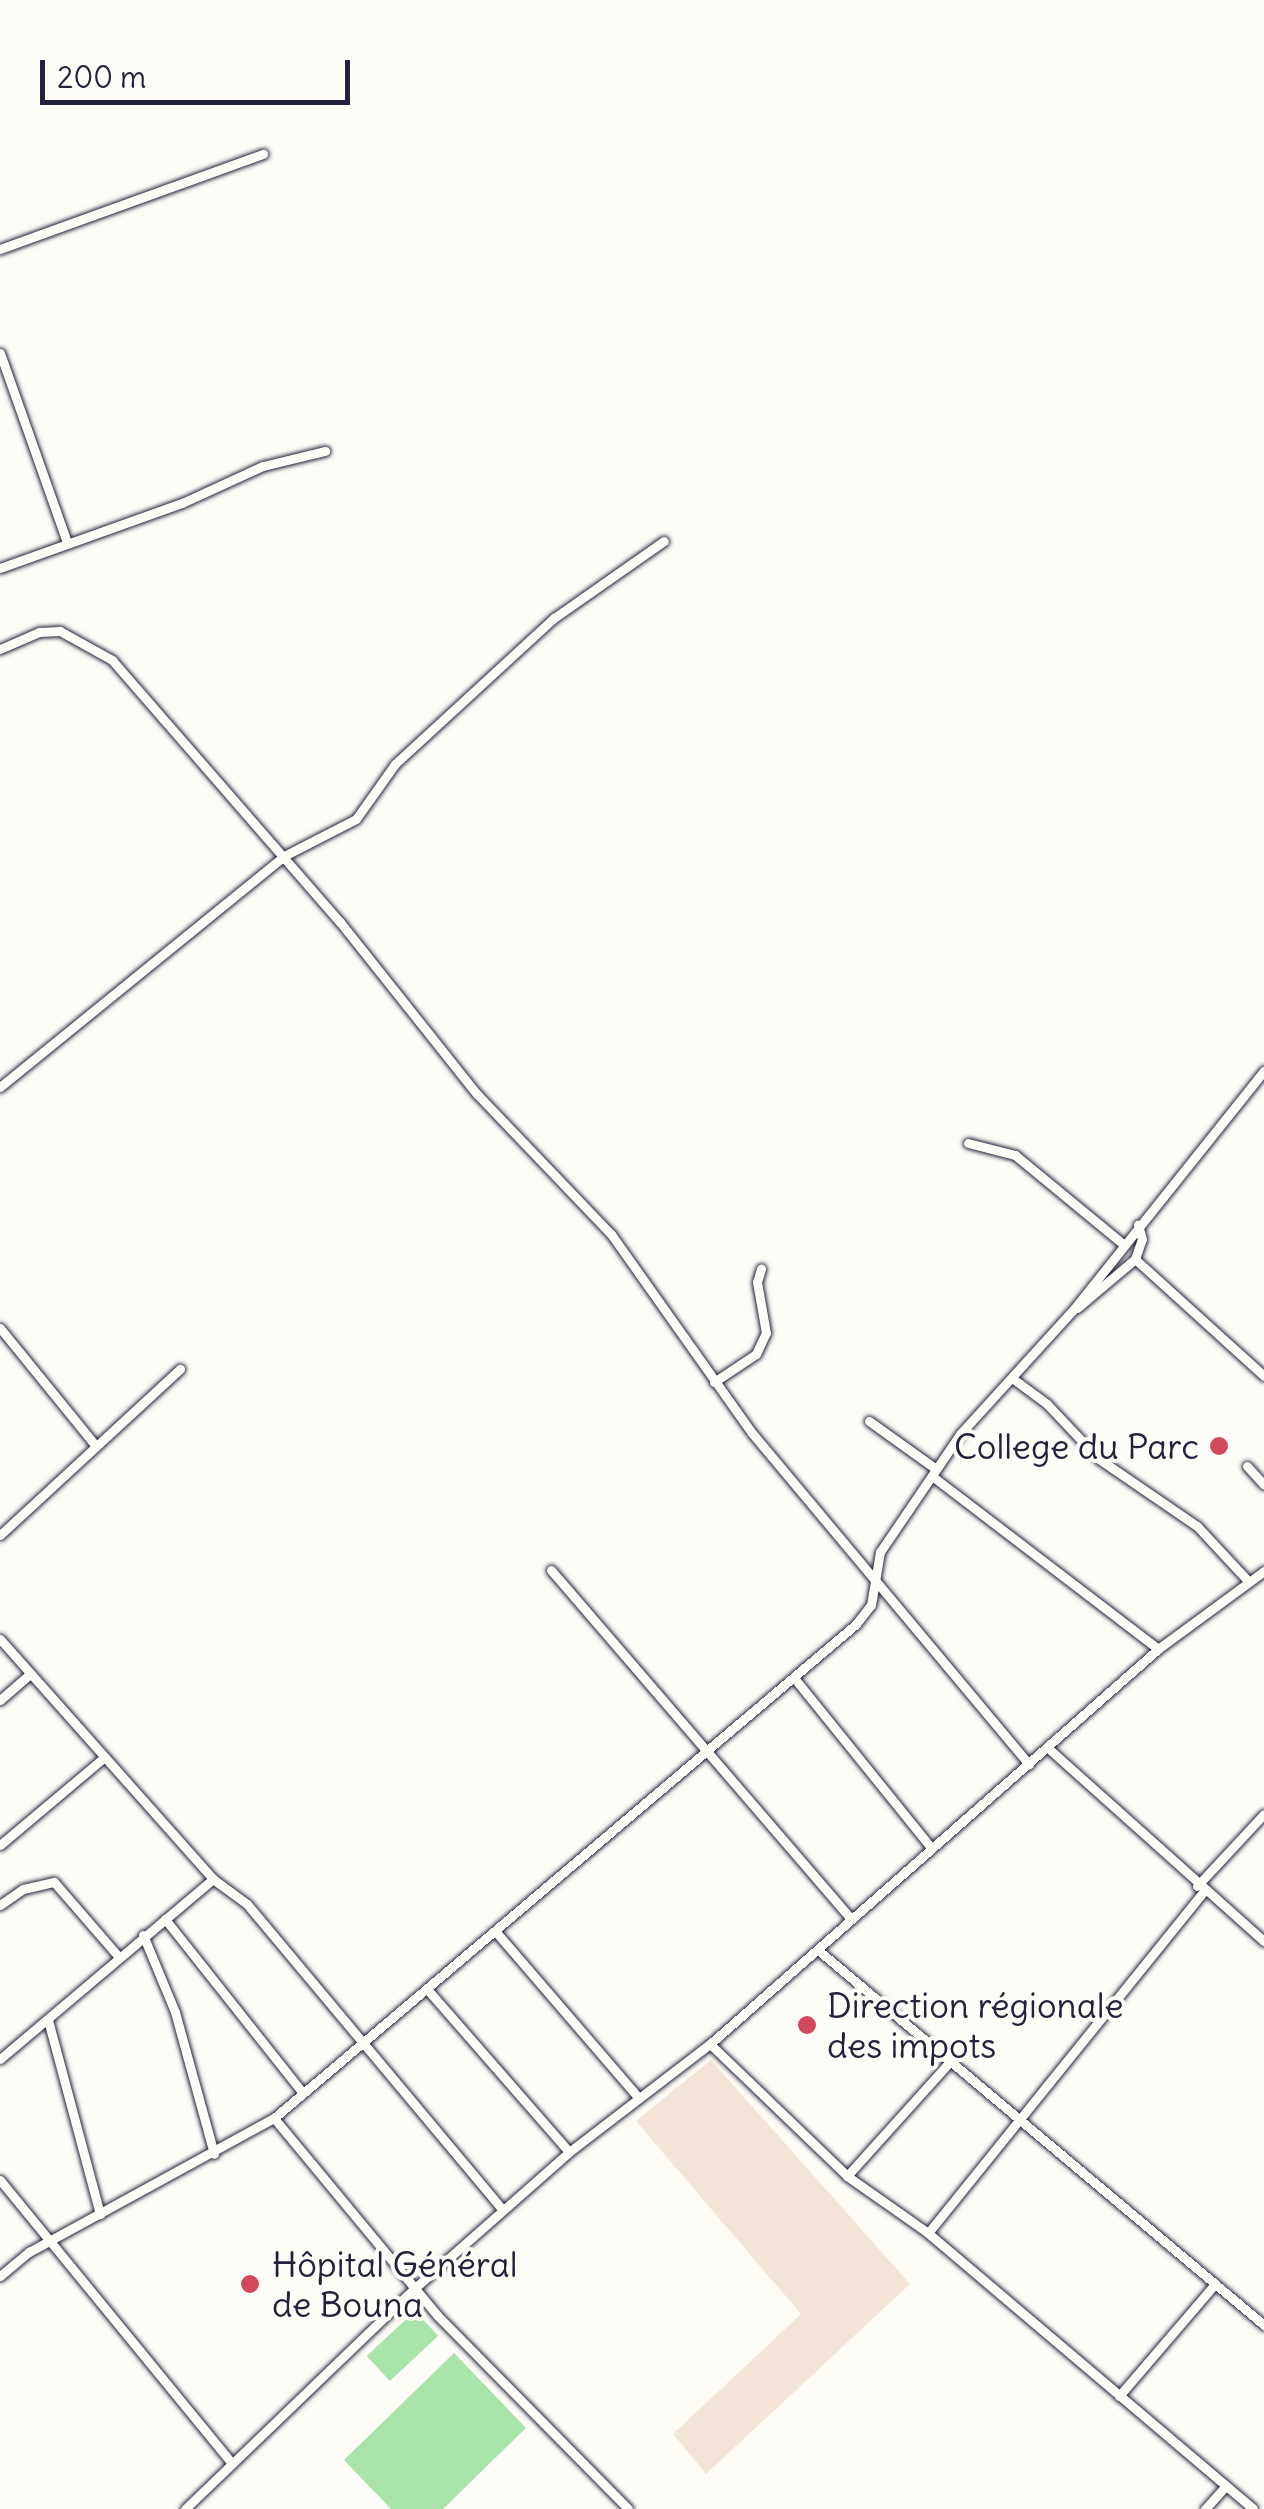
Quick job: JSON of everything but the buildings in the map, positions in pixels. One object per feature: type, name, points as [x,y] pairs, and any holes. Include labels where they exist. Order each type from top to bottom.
[{"type":"street","points":[[0,248],[263,154]]},
{"type":"street","points":[[0,353],[67,542]]},
{"type":"street","points":[[0,568],[182,503],[262,466],[325,451]]},
{"type":"street","points":[[0,1087],[284,856],[356,820],[395,764],[554,618],[664,541]]},
{"type":"street","points":[[0,649],[38,632],[60,631],[90,643],[284,856],[478,1094],[611,1234],[714,1382],[875,1587],[1028,1764]]},
{"type":"street","points":[[0,2276],[51,2240],[274,2118],[856,1624],[875,1587],[876,1561],[934,1473],[1072,1310],[1264,1071]]},
{"type":"street","points":[[968,1143],[1015,1155],[1123,1244]]},
{"type":"street","points":[[1072,1310],[1135,1259],[1142,1239],[1138,1225]]},
{"type":"street","points":[[1135,1259],[1264,1376]]},
{"type":"street","points":[[714,1382],[756,1354],[766,1333],[756,1282],[762,1269]]},
{"type":"street","points":[[0,1328],[95,1445]]},
{"type":"street","points":[[0,1535],[180,1369]]},
{"type":"street","points":[[1012,1378],[1047,1404],[1099,1459],[1196,1526],[1249,1582]]},
{"type":"street","points":[[869,1422],[1158,1649]]},
{"type":"street","points":[[1247,1466],[1264,1485]]},
{"type":"street","points":[[550,1570],[704,1754],[848,1917]]},
{"type":"street","points":[[185,2509],[415,2288],[569,2152],[710,2044],[818,1950],[848,1917],[929,1844],[1048,1748],[1158,1649],[1264,1572]]},
{"type":"street","points":[[0,1639],[102,1759],[213,1879],[248,1904],[503,2210]]},
{"type":"street","points":[[0,1700],[30,1674]]},
{"type":"street","points":[[795,1678],[929,1844]]},
{"type":"street","points":[[1048,1748],[1200,1888],[1264,1941]]},
{"type":"street","points":[[0,1845],[102,1759]]},
{"type":"street","points":[[928,2233],[1200,1888],[1264,1814]]},
{"type":"street","points":[[0,2059],[213,1879]]},
{"type":"street","points":[[0,1905],[23,1888],[54,1882],[118,1956]]},
{"type":"street","points":[[165,1919],[303,2093]]},
{"type":"street","points":[[496,1932],[639,2098]]},
{"type":"street","points":[[143,1936],[175,2012],[214,2154]]},
{"type":"street","points":[[818,1950],[948,2064],[1264,2325]]},
{"type":"street","points":[[427,1990],[569,2152]]},
{"type":"street","points":[[48,2020],[100,2214]]},
{"type":"street","points":[[710,2044],[847,2176],[928,2233],[1253,2509]]},
{"type":"street","points":[[847,2176],[948,2064]]},
{"type":"street","points":[[274,2118],[415,2288],[628,2509]]},
{"type":"street","points":[[0,2180],[231,2462]]},
{"type":"street","points":[[1119,2396],[1214,2284]]},
{"type":"street","points":[[1205,2509],[1226,2486]]},
{"type":"shaded area","points":[[711,2060],[910,2284],[706,2474],[673,2434],[801,2314],[636,2121]]},
{"type":"green space","points":[[415,2311],[438,2336],[390,2381],[367,2356]]},
{"type":"green space","points":[[454,2353],[526,2428],[443,2509],[391,2509],[344,2460]]},
{"type":"place","name":"College du Parc","points":[[1219,1446]]},
{"type":"place","name":"Direction régionale des impots","points":[[807,2025]]},
{"type":"place","name":"Hôpital Général de Bouna","points":[[250,2284]]}]
